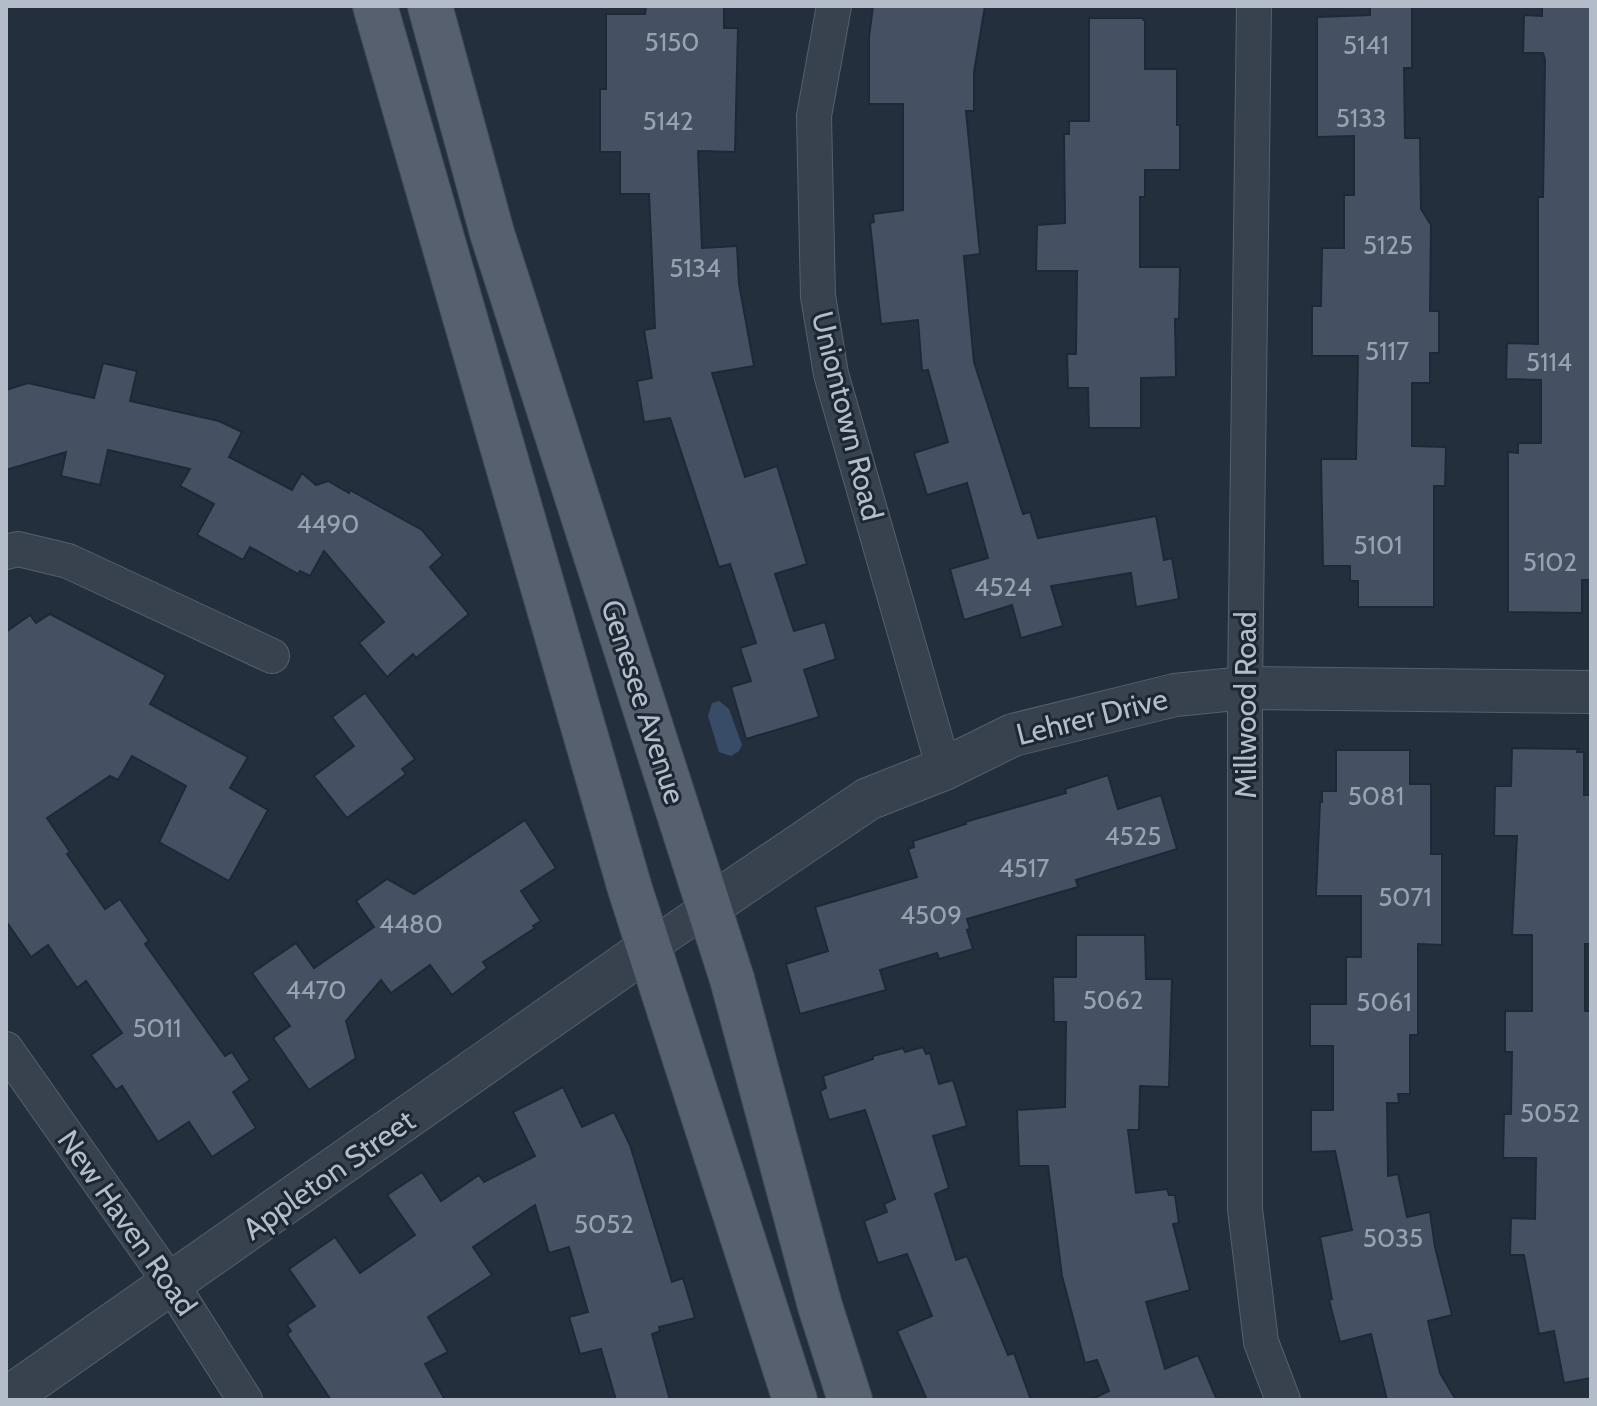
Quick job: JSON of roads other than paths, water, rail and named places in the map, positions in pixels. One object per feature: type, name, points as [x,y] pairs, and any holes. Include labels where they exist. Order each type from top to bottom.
[{"type":"main road","name":"Genesee Avenue","points":[[375,6],[630,889],[795,1400]]},
{"type":"main road","name":"Genesee Avenue","points":[[430,6],[492,233],[710,906],[820,1306],[850,1400]]},
{"type":"street","name":"Uniontown Road","points":[[834,6],[814,116],[818,296],[831,374],[944,769]]},
{"type":"street","name":"Millwood Road","points":[[1254,6],[1245,688],[1245,1209],[1261,1342],[1283,1400]]},
{"type":"street","points":[[6,552],[18,549],[68,561],[272,656]]},
{"type":"street","name":"Lehrer Drive","points":[[650,947],[868,799],[944,769],[1013,735],[1175,695],[1245,688],[1591,692]]},
{"type":"street","name":"Appleton Street","points":[[6,1399],[650,947]]},
{"type":"street","name":"New Haven Road","points":[[6,1049],[172,1285],[245,1400]]},
{"type":"water","points":[[719,701],[729,709],[742,745],[731,756],[719,752],[708,716],[712,703]]}]
